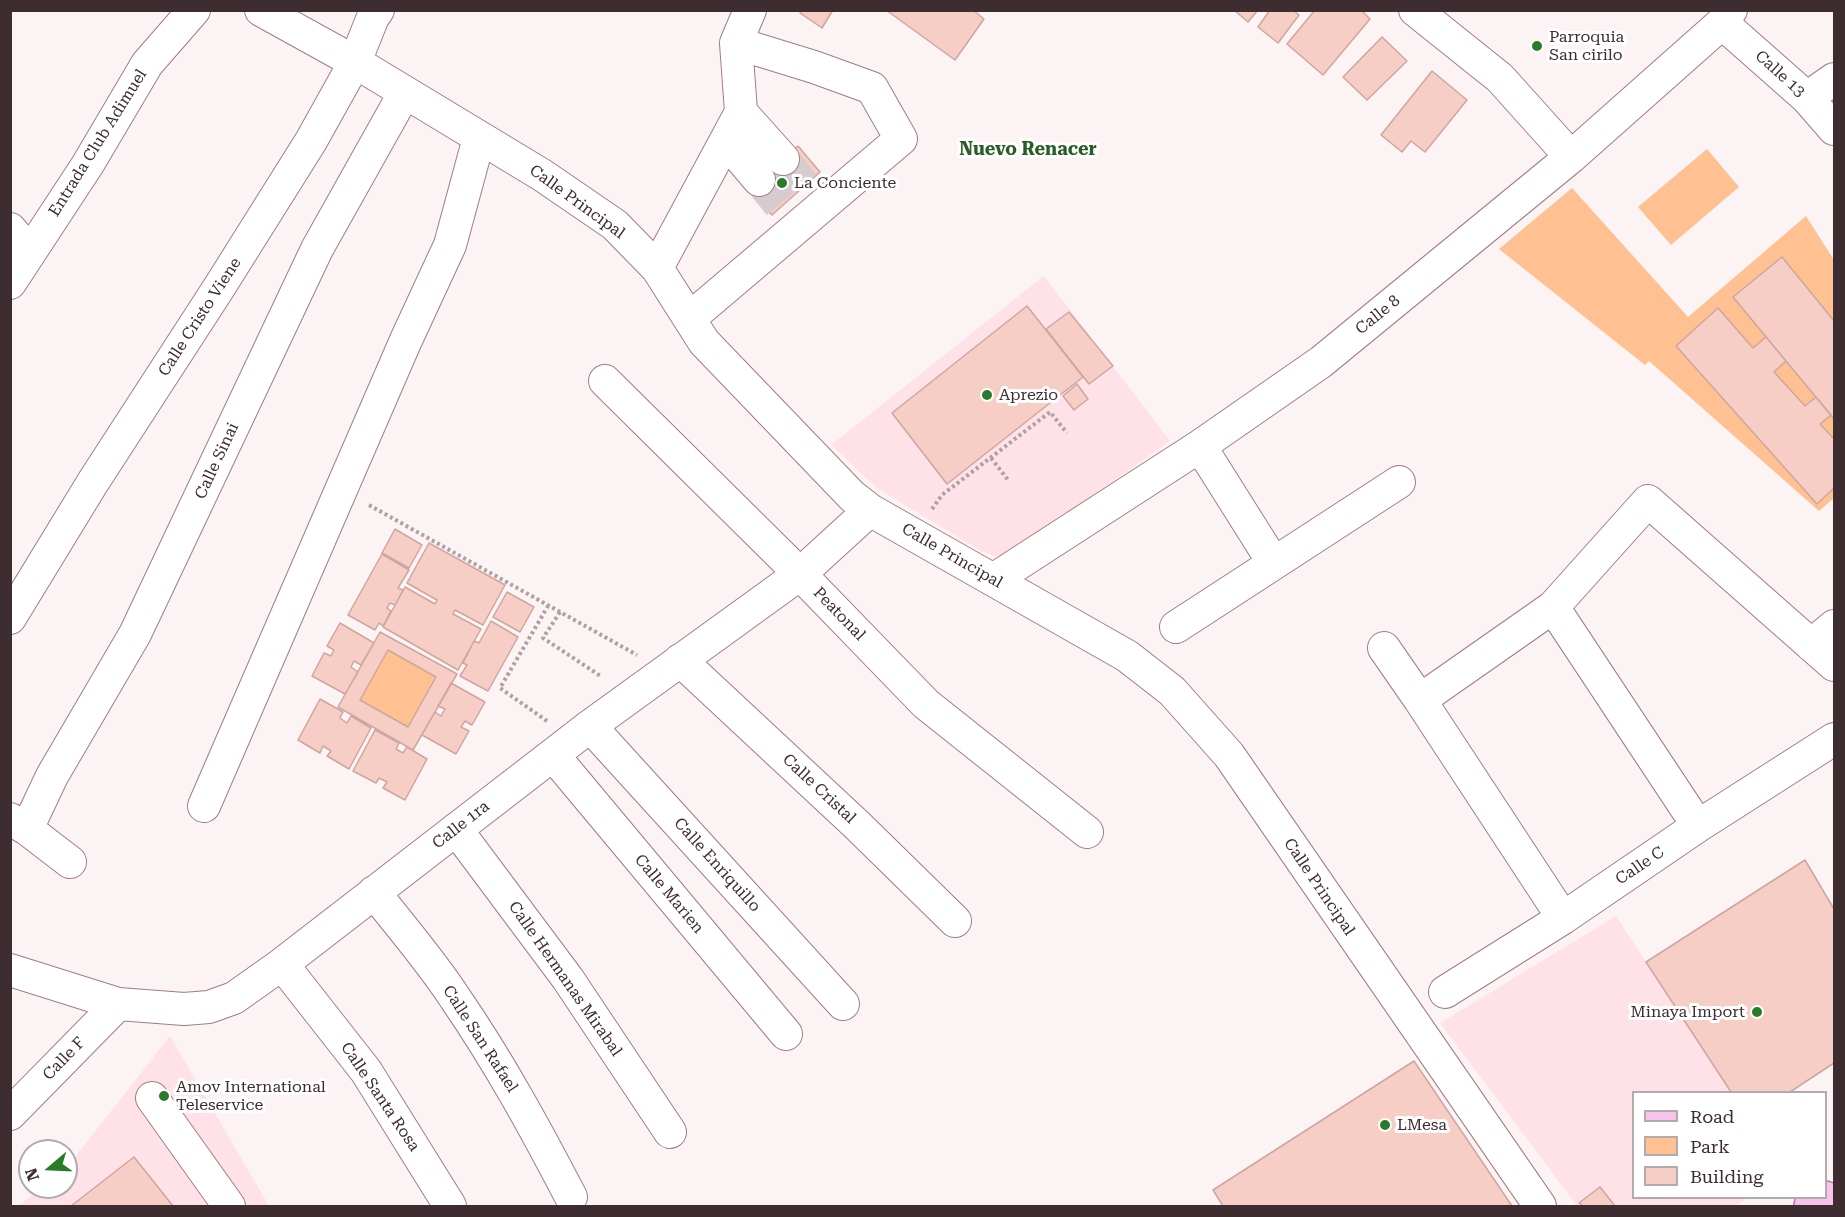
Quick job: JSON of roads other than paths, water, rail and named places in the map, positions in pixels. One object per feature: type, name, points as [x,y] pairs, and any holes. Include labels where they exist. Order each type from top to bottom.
[{"type":"street","name":"Entrada Club Adimuel","points":[[10,283],[20,240],[88,164],[147,64],[194,10]]},
{"type":"street","name":"Calle Principal","points":[[261,10],[356,62],[542,175],[615,225],[657,267],[704,342],[852,496],[870,510],[1127,656],[1172,691],[1229,755],[1540,1206]]},
{"type":"street","name":"Calle Cristo Viene","points":[[10,618],[93,482],[305,150],[356,62],[373,17],[378,10]]},
{"type":"street","points":[[657,267],[741,112],[736,43],[750,10]]},
{"type":"street","points":[[1415,10],[1500,78],[1572,157]]},
{"type":"street","name":"Calle 8","points":[[993,580],[1200,446],[1320,362],[1572,157],[1727,17]]},
{"type":"street","name":"Calle 13","points":[[1727,17],[1807,98],[1834,129]]},
{"type":"street","points":[[690,318],[790,216],[814,196],[901,139],[872,88],[736,43]]},
{"type":"street","points":[[1807,98],[1834,79]]},
{"type":"street","name":"Calle Sinai","points":[[19,824],[51,776],[135,634],[317,249],[405,92]]},
{"type":"street","points":[[741,112],[783,159]]},
{"type":"street","points":[[204,806],[406,340],[450,245],[479,138]]},
{"type":"street","points":[[726,141],[759,180]]},
{"type":"street","name":"Peatonal","points":[[605,381],[800,573],[926,704],[1087,832]]},
{"type":"street","points":[[1200,446],[1273,562]]},
{"type":"street","points":[[1176,627],[1399,482]]},
{"type":"street","points":[[1420,700],[1553,607],[1648,501],[1823,635],[1834,665]]},
{"type":"street","name":"Calle 1ra","points":[[10,970],[118,1004],[184,1009],[209,1007],[234,998],[282,964],[590,726],[800,573],[870,510]]},
{"type":"street","points":[[1553,607],[1698,826]]},
{"type":"street","points":[[1384,648],[1563,918]]},
{"type":"street","name":"Calle Cristal","points":[[680,660],[857,825],[955,921]]},
{"type":"street","name":"Calle Enriquillo","points":[[590,726],[843,1004]]},
{"type":"street","name":"Calle C","points":[[1445,992],[1563,918],[1698,826],[1834,739]]},
{"type":"street","name":"Calle Marien","points":[[553,755],[786,1034]]},
{"type":"street","points":[[19,824],[70,862]]},
{"type":"street","name":"Calle Hermanas Mirabal","points":[[456,829],[568,979],[670,1131]]},
{"type":"street","name":"Calle San Rafael","points":[[374,892],[454,996],[495,1059],[528,1114],[571,1197]]},
{"type":"street","name":"Calle Santa Rosa","points":[[282,964],[366,1071],[450,1206]]},
{"type":"street","name":"Calle F","points":[[10,1114],[118,1004]]},
{"type":"street","points":[[152,1098],[229,1206]]},
{"type":"tunnel","points":[[783,159],[805,186]]},
{"type":"tunnel","points":[[759,180],[781,207]]},
{"type":"place","name":"Parroquia San cirilo","points":[[1537,46]]},
{"type":"place","name":"La Conciente","points":[[782,183]]},
{"type":"place","name":"Aprezio","points":[[987,395]]},
{"type":"place","name":"Minaya Import","points":[[1757,1012]]},
{"type":"place","name":"Amov International Teleservice","points":[[164,1096]]},
{"type":"place","name":"LMesa","points":[[1385,1125]]},
{"type":"district","name":"Nuevo Renacer","points":[[1028,150]]}]
